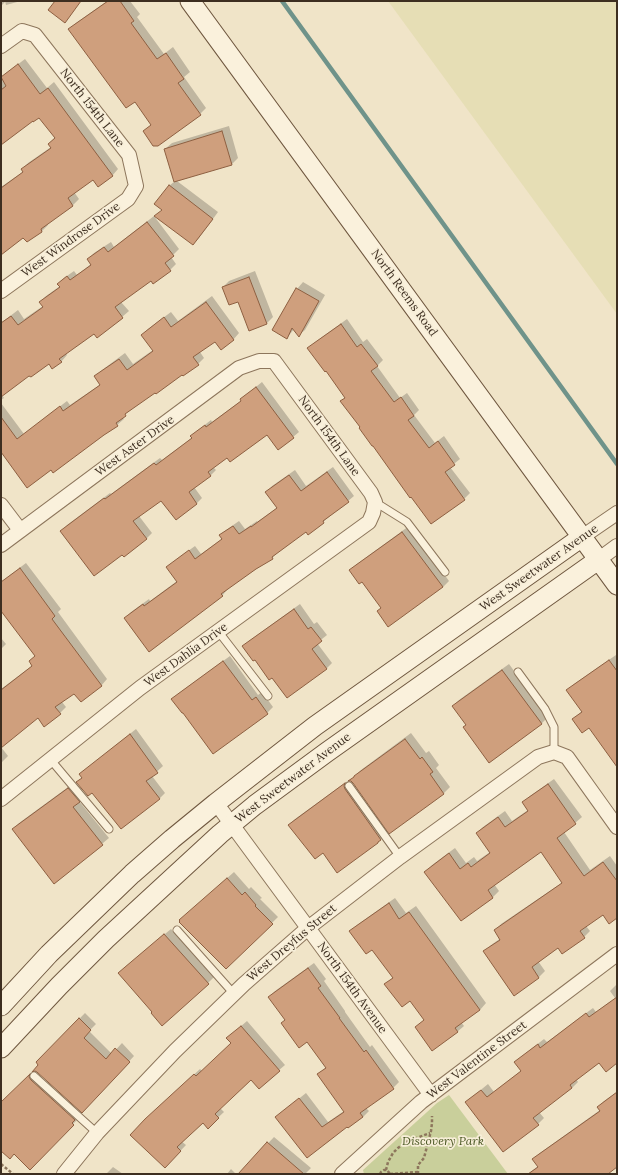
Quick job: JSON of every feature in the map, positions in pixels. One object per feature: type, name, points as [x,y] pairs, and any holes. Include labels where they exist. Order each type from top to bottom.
[{"type":"street","name":"North Reems Road","points":[[190,1],[617,585]]},
{"type":"street","name":"North 154th Lane","points":[[1,46],[22,31],[35,35],[129,155],[136,186]]},
{"type":"street","name":"West Windrose Drive","points":[[1,291],[128,199],[136,186]]},
{"type":"street","name":"West Aster Drive","points":[[1,545],[239,368],[259,361],[274,361]]},
{"type":"street","name":"North 154th Lane","points":[[274,361],[371,493],[374,508]]},
{"type":"street","points":[[1,505],[20,530]]},
{"type":"street","name":"West Dahlia Drive","points":[[1,799],[140,688],[368,522],[374,508]]},
{"type":"street","name":"West Sweetwater Avenue","points":[[1,1006],[49,954],[132,874],[216,803],[315,726],[617,513]]},
{"type":"street","name":"West Sweetwater Avenue","points":[[1,1048],[106,939],[220,834],[255,805],[327,752],[617,546]]},
{"type":"street","points":[[554,752],[567,757],[617,827]]},
{"type":"street","name":"West Dreyfus Street","points":[[64,1174],[97,1133],[175,1051],[234,994],[308,928],[400,857],[538,757],[554,752]]},
{"type":"street","name":"North 154th Avenue","points":[[216,803],[431,1095]]},
{"type":"street","name":"West Valentine Street","points":[[342,1174],[431,1095],[617,954]]},
{"type":"lane","points":[[374,508],[407,522],[445,572]]},
{"type":"lane","points":[[218,631],[268,696]]},
{"type":"lane","points":[[518,672],[545,709],[554,727],[554,752]]},
{"type":"lane","points":[[50,759],[110,829]]},
{"type":"lane","points":[[349,786],[400,857]]},
{"type":"lane","points":[[177,930],[234,994]]},
{"type":"lane","points":[[34,1076],[97,1133]]},
{"type":"path","points":[[386,1170],[390,1174],[418,1173],[418,1165],[424,1158],[432,1123],[432,1116]]},
{"type":"path","points":[[386,1170],[388,1162],[398,1148],[406,1142],[430,1133]]},
{"type":"path","points":[[1,1164],[13,1174]]},
{"type":"path","points":[[380,1174],[382,1170],[386,1170]]},
{"type":"shaded area","points":[[388,1],[617,1],[617,314]]},
{"type":"green space","name":"Discovery Park","points":[[449,1095],[508,1174],[364,1174],[363,1170],[437,1103]]},
{"type":"building","points":[[55,1],[81,1],[65,23],[48,10]]},
{"type":"building","points":[[108,1],[120,1],[134,21],[131,23],[157,59],[166,53],[184,79],[178,83],[201,115],[158,146],[153,146],[143,131],[151,125],[135,102],[126,108],[68,29]]},
{"type":"building","points":[[18,64],[40,94],[48,88],[113,176],[98,187],[93,180],[68,198],[73,206],[41,229],[42,232],[27,242],[23,238],[1,255],[1,188],[23,172],[21,169],[51,148],[48,144],[55,138],[39,118],[1,145],[1,90],[6,86],[1,77]]},
{"type":"building","points":[[222,131],[232,165],[174,182],[164,149]]},
{"type":"building","points":[[169,185],[213,219],[193,245],[154,216],[162,210],[154,204]]},
{"type":"building","points":[[147,222],[174,256],[165,263],[171,271],[153,284],[151,281],[115,307],[123,318],[97,338],[94,334],[59,359],[62,362],[52,369],[49,364],[31,377],[29,376],[1,397],[1,323],[11,316],[18,325],[43,307],[39,302],[60,287],[57,284],[67,276],[70,280],[91,265],[87,259],[104,247],[108,252]]},
{"type":"building","points":[[249,277],[267,324],[249,331],[238,302],[229,305],[222,287]]},
{"type":"building","points":[[296,288],[319,301],[299,337],[292,328],[287,339],[272,330]]},
{"type":"building","points":[[206,302],[234,340],[221,350],[215,342],[193,357],[199,365],[125,414],[126,416],[116,423],[118,426],[53,473],[51,470],[27,488],[1,452],[1,417],[17,439],[60,406],[63,411],[100,385],[94,376],[119,359],[127,370],[153,351],[141,335],[164,317],[171,327]]},
{"type":"building","points":[[341,324],[357,347],[361,344],[378,366],[371,371],[394,402],[401,397],[414,416],[408,420],[429,448],[438,441],[455,465],[445,472],[465,500],[431,524],[359,428],[360,427],[340,401],[345,398],[326,371],[325,372],[307,348]]},
{"type":"building","points":[[256,387],[294,438],[278,450],[267,435],[230,462],[227,458],[208,472],[211,476],[189,492],[197,504],[176,520],[161,501],[133,521],[147,539],[124,557],[122,555],[94,576],[60,531],[154,463],[156,465],[192,438],[190,436],[205,425],[206,427],[241,401],[240,399]]},
{"type":"building","points":[[327,472],[349,502],[323,521],[324,523],[308,535],[306,532],[272,557],[273,559],[221,594],[223,596],[149,652],[124,618],[143,604],[144,606],[177,582],[166,567],[189,550],[195,559],[222,539],[219,535],[233,526],[239,534],[277,508],[265,492],[289,475],[301,491]]},
{"type":"building","points":[[402,532],[443,587],[388,627],[377,611],[381,608],[362,582],[359,584],[349,570]]},
{"type":"building","points":[[20,568],[55,616],[52,619],[102,686],[81,702],[74,694],[55,707],[61,714],[44,727],[38,718],[1,748],[1,690],[32,666],[29,661],[35,656],[1,611],[1,582]]},
{"type":"building","points":[[294,609],[308,629],[311,627],[322,641],[312,649],[327,669],[287,698],[272,678],[269,680],[255,660],[253,661],[242,646]]},
{"type":"building","points":[[609,660],[617,671],[617,767],[589,728],[582,733],[572,719],[582,712],[566,690]]},
{"type":"building","points":[[223,661],[252,700],[256,697],[268,714],[213,754],[171,699]]},
{"type":"building","points":[[502,670],[542,724],[489,763],[463,727],[466,725],[452,706]]},
{"type":"building","points":[[130,734],[158,773],[146,781],[160,799],[121,829],[92,793],[88,796],[76,782],[82,778],[79,774]]},
{"type":"building","points":[[405,739],[420,759],[422,757],[433,772],[430,774],[444,794],[389,834],[353,783],[348,781]]},
{"type":"building","points":[[345,783],[345,789],[381,840],[337,873],[323,853],[315,859],[288,825]]},
{"type":"building","points":[[548,784],[576,824],[557,838],[584,876],[603,862],[617,881],[617,918],[609,924],[603,915],[580,931],[585,938],[562,954],[558,948],[532,967],[539,978],[514,996],[483,951],[500,940],[494,930],[562,883],[541,852],[488,890],[493,898],[461,921],[424,872],[449,853],[460,869],[468,863],[471,867],[490,853],[476,833],[498,817],[505,827],[528,811],[522,802]]},
{"type":"building","points":[[68,788],[80,802],[73,807],[103,845],[54,884],[12,829]]},
{"type":"building","points":[[227,878],[242,895],[245,892],[256,905],[255,906],[273,924],[226,969],[179,922],[179,920]]},
{"type":"building","points":[[389,903],[399,919],[409,912],[480,1010],[455,1028],[458,1032],[432,1051],[415,1027],[424,1020],[410,1001],[402,1007],[384,984],[393,978],[372,950],[366,954],[349,931]]},
{"type":"building","points":[[164,934],[209,984],[162,1026],[151,1013],[152,1012],[118,973]]},
{"type":"building","points":[[308,968],[321,986],[318,988],[339,1018],[364,1052],[366,1050],[394,1089],[360,1113],[363,1117],[348,1128],[347,1127],[307,1158],[275,1117],[299,1098],[322,1127],[344,1112],[317,1074],[326,1068],[307,1042],[299,1048],[281,1023],[285,1020],[268,997]]},
{"type":"building","points":[[617,997],[617,1063],[606,1072],[599,1063],[570,1085],[572,1088],[533,1118],[539,1125],[503,1152],[465,1102],[481,1090],[487,1097],[521,1071],[514,1062],[538,1044],[540,1048],[586,1013],[589,1017]]},
{"type":"building","points":[[79,1018],[91,1030],[84,1038],[106,1059],[115,1048],[130,1062],[82,1113],[37,1072],[32,1072],[38,1065],[36,1062]]},
{"type":"building","points":[[241,1026],[280,1071],[259,1089],[251,1080],[215,1114],[219,1118],[208,1129],[203,1123],[177,1147],[181,1151],[165,1168],[130,1135],[145,1119],[194,1074],[196,1076],[231,1043],[226,1038]]},
{"type":"building","points":[[30,1074],[29,1077],[31,1080],[75,1120],[72,1123],[74,1125],[30,1170],[14,1154],[10,1159],[1,1151],[1,1102]]},
{"type":"building","points":[[617,1092],[617,1167],[608,1174],[528,1174],[538,1167],[532,1159],[600,1111],[597,1107]]},
{"type":"building","points":[[267,1142],[304,1174],[238,1174]]},
{"type":"waterway","points":[[282,1],[617,464]]}]
